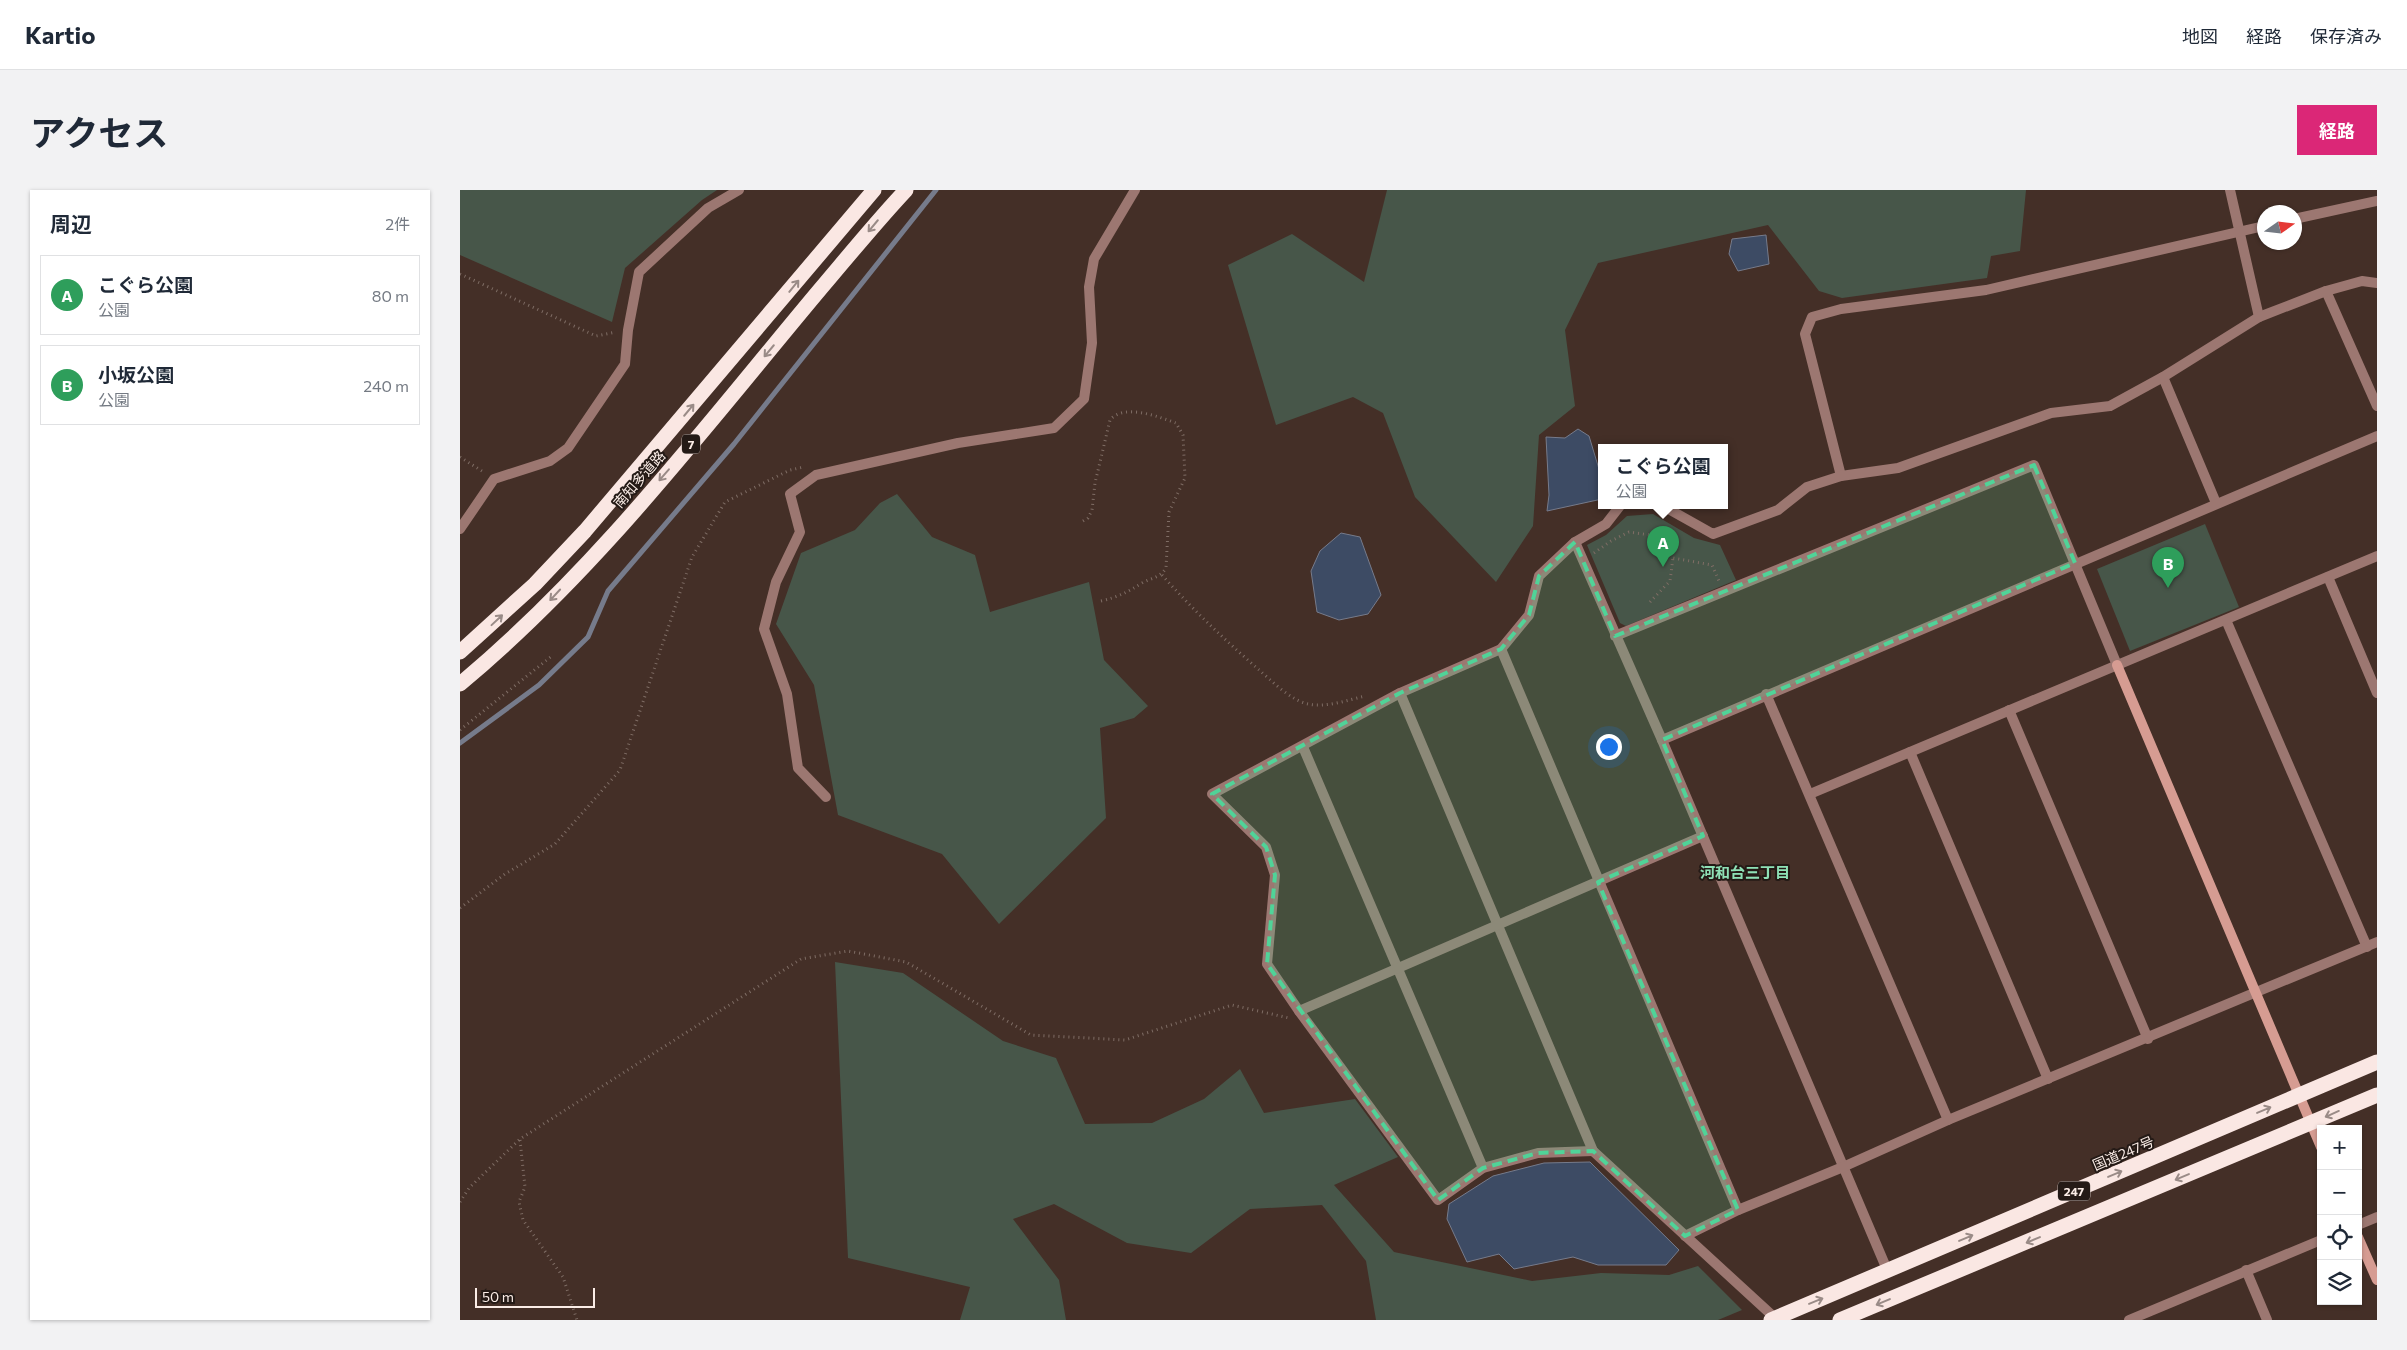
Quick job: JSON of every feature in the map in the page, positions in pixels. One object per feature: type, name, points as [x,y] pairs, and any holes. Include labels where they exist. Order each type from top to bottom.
[{"type":"highway","name":"南知多道路","points":[[460,652],[534,584],[585,531],[874,190]]},
{"type":"highway","name":"南知多道路","points":[[460,684],[538,612],[608,539],[667,473],[906,190]]},
{"type":"highway","name":"国道247号","points":[[1773,1319],[1888,1272],[2377,1062]]},
{"type":"highway","name":"247","points":[[1840,1320],[2377,1095]]},
{"type":"street","points":[[460,529],[494,479],[550,462],[568,448],[625,364],[628,330],[639,272],[708,208],[739,190]]},
{"type":"street","points":[[826,796],[798,768],[786,694],[764,630],[776,582],[800,532],[790,494],[816,475],[958,443],[1054,428],[1084,399],[1092,343],[1089,287],[1094,259],[1135,190]]},
{"type":"street","points":[[2230,190],[2259,317]]},
{"type":"street","points":[[2302,217],[2377,201]]},
{"type":"street","points":[[1841,476],[1805,334],[1812,318],[1841,309],[1986,290],[2257,227]]},
{"type":"street","points":[[1668,509],[1712,534],[1778,510],[1806,488],[1841,476],[1898,468],[2051,413],[2110,406],[2163,377],[2259,317],[2362,281],[2377,283]]},
{"type":"street","points":[[2326,292],[2377,406]]},
{"type":"street","points":[[2163,377],[2216,503]]},
{"type":"street","points":[[1662,740],[1766,694],[2377,436]]},
{"type":"street","points":[[1615,636],[2034,465],[2317,1138]]},
{"type":"street","points":[[1594,1151],[1538,1153],[1484,1168],[1438,1200],[1299,1011],[1267,964],[1275,875],[1266,847],[1212,794],[1400,694],[1501,649],[1529,615],[1539,576],[1575,542],[1606,524],[1618,509]]},
{"type":"street","points":[[1575,542],[1662,740],[1888,1272]]},
{"type":"street","points":[[1810,794],[2377,556]]},
{"type":"street","points":[[2328,577],[2377,693]]},
{"type":"street","points":[[2226,620],[2367,946]]},
{"type":"street","points":[[1501,649],[1738,1210]]},
{"type":"street","points":[[1400,694],[1594,1151],[1773,1319]]},
{"type":"street","points":[[1766,694],[1948,1120]]},
{"type":"street","points":[[2010,710],[2148,1038]]},
{"type":"street","points":[[1303,747],[1484,1168]]},
{"type":"street","points":[[1910,752],[2048,1079]]},
{"type":"street","points":[[1299,1011],[1703,836]]},
{"type":"street","points":[[1685,1236],[1738,1210],[1843,1167],[1948,1120],[2257,994],[2377,942]]},
{"type":"street","points":[[2362,1223],[2377,1217]]},
{"type":"street","points":[[2128,1320],[2148,1316],[2246,1270],[2317,1242]]},
{"type":"street","points":[[2362,1246],[2377,1280]]},
{"type":"street","points":[[2246,1270],[2267,1320]]},
{"type":"path","points":[[460,274],[596,336],[628,330]]},
{"type":"path","points":[[1083,521],[1088,518],[1092,510],[1095,483],[1110,420],[1118,413],[1136,413],[1160,417],[1176,423],[1183,435],[1185,478],[1169,512],[1168,560],[1162,575],[1144,582],[1131,592],[1101,600]]},
{"type":"path","points":[[460,457],[494,479]]},
{"type":"path","points":[[460,908],[505,874],[555,844],[620,770],[692,557],[725,502],[790,470],[809,466]]},
{"type":"path","points":[[1582,560],[1629,532],[1650,535],[1673,558],[1712,565],[1724,592]]},
{"type":"path","points":[[1650,602],[1670,581],[1673,558]]},
{"type":"path","points":[[1162,575],[1204,622],[1276,685],[1295,698],[1307,704],[1319,705],[1373,694]]},
{"type":"path","points":[[460,730],[553,654]]},
{"type":"path","points":[[460,1202],[469,1188],[520,1139],[800,959],[848,952],[906,962],[1031,1035],[1125,1040],[1232,1005],[1290,1018],[1299,1011]]},
{"type":"path","points":[[520,1139],[524,1187],[519,1202],[523,1220],[563,1277],[577,1320]]},
{"type":"highlighted area","points":[[2034,465],[2075,563],[1662,740],[1703,836],[1598,882],[1738,1210],[1685,1236],[1593,1151],[1538,1153],[1483,1168],[1438,1200],[1267,964],[1275,875],[1266,847],[1212,794],[1400,693],[1501,649],[1529,615],[1539,576],[1575,542],[1615,636]]},
{"type":"green space","points":[[460,190],[717,190],[702,200],[625,268],[612,322],[460,255]]},
{"type":"green space","points":[[1387,190],[2026,190],[2020,251],[1991,256],[1987,278],[1842,298],[1819,291],[1768,225],[1598,263],[1565,330],[1575,406],[1539,435],[1533,526],[1496,582],[1415,497],[1383,413],[1353,397],[1276,425],[1228,265],[1292,234],[1364,282]]},
{"type":"green space","points":[[897,494],[932,537],[975,555],[990,612],[1089,582],[1104,660],[1148,706],[1134,718],[1100,728],[1106,818],[999,924],[942,854],[838,815],[814,685],[776,624],[801,553],[855,530],[880,503]]},
{"type":"green space","points":[[1653,514],[1694,538],[1720,545],[1736,580],[1626,626],[1620,623],[1587,545],[1606,535],[1627,516]]},
{"type":"green space","points":[[2205,524],[2239,607],[2130,651],[2097,569]]},
{"type":"green space","points":[[835,962],[903,973],[1003,1041],[1056,1058],[1085,1124],[1152,1123],[1204,1099],[1240,1069],[1264,1113],[1355,1099],[1398,1157],[1334,1185],[1394,1252],[1532,1281],[1601,1273],[1669,1275],[1698,1266],[1742,1310],[1718,1320],[1376,1320],[1366,1261],[1322,1205],[1250,1209],[1191,1253],[1127,1243],[1054,1204],[1013,1219],[1059,1280],[1066,1320],[960,1320],[970,1287],[848,1258]]},
{"type":"water","points":[[1766,235],[1769,264],[1738,271],[1729,254],[1732,239]]},
{"type":"water","points":[[1578,429],[1589,436],[1598,466],[1598,500],[1547,511],[1549,495],[1546,437],[1565,438]]},
{"type":"water","points":[[1341,533],[1360,537],[1381,595],[1368,614],[1339,620],[1317,612],[1311,571],[1320,551]]},
{"type":"water","points":[[1590,1162],[1679,1250],[1666,1265],[1598,1265],[1573,1257],[1514,1269],[1499,1254],[1467,1262],[1447,1219],[1449,1204],[1493,1176],[1544,1163]]},
{"type":"waterway","points":[[460,743],[539,685],[588,637],[608,591],[734,444],[936,190]]},
{"type":"place","name":"こぐら公園","points":[[1663,567]]},
{"type":"place","name":"小坂公園","points":[[2168,588]]},
{"type":"district","name":"河和台三丁目","points":[[1745,872]]}]
